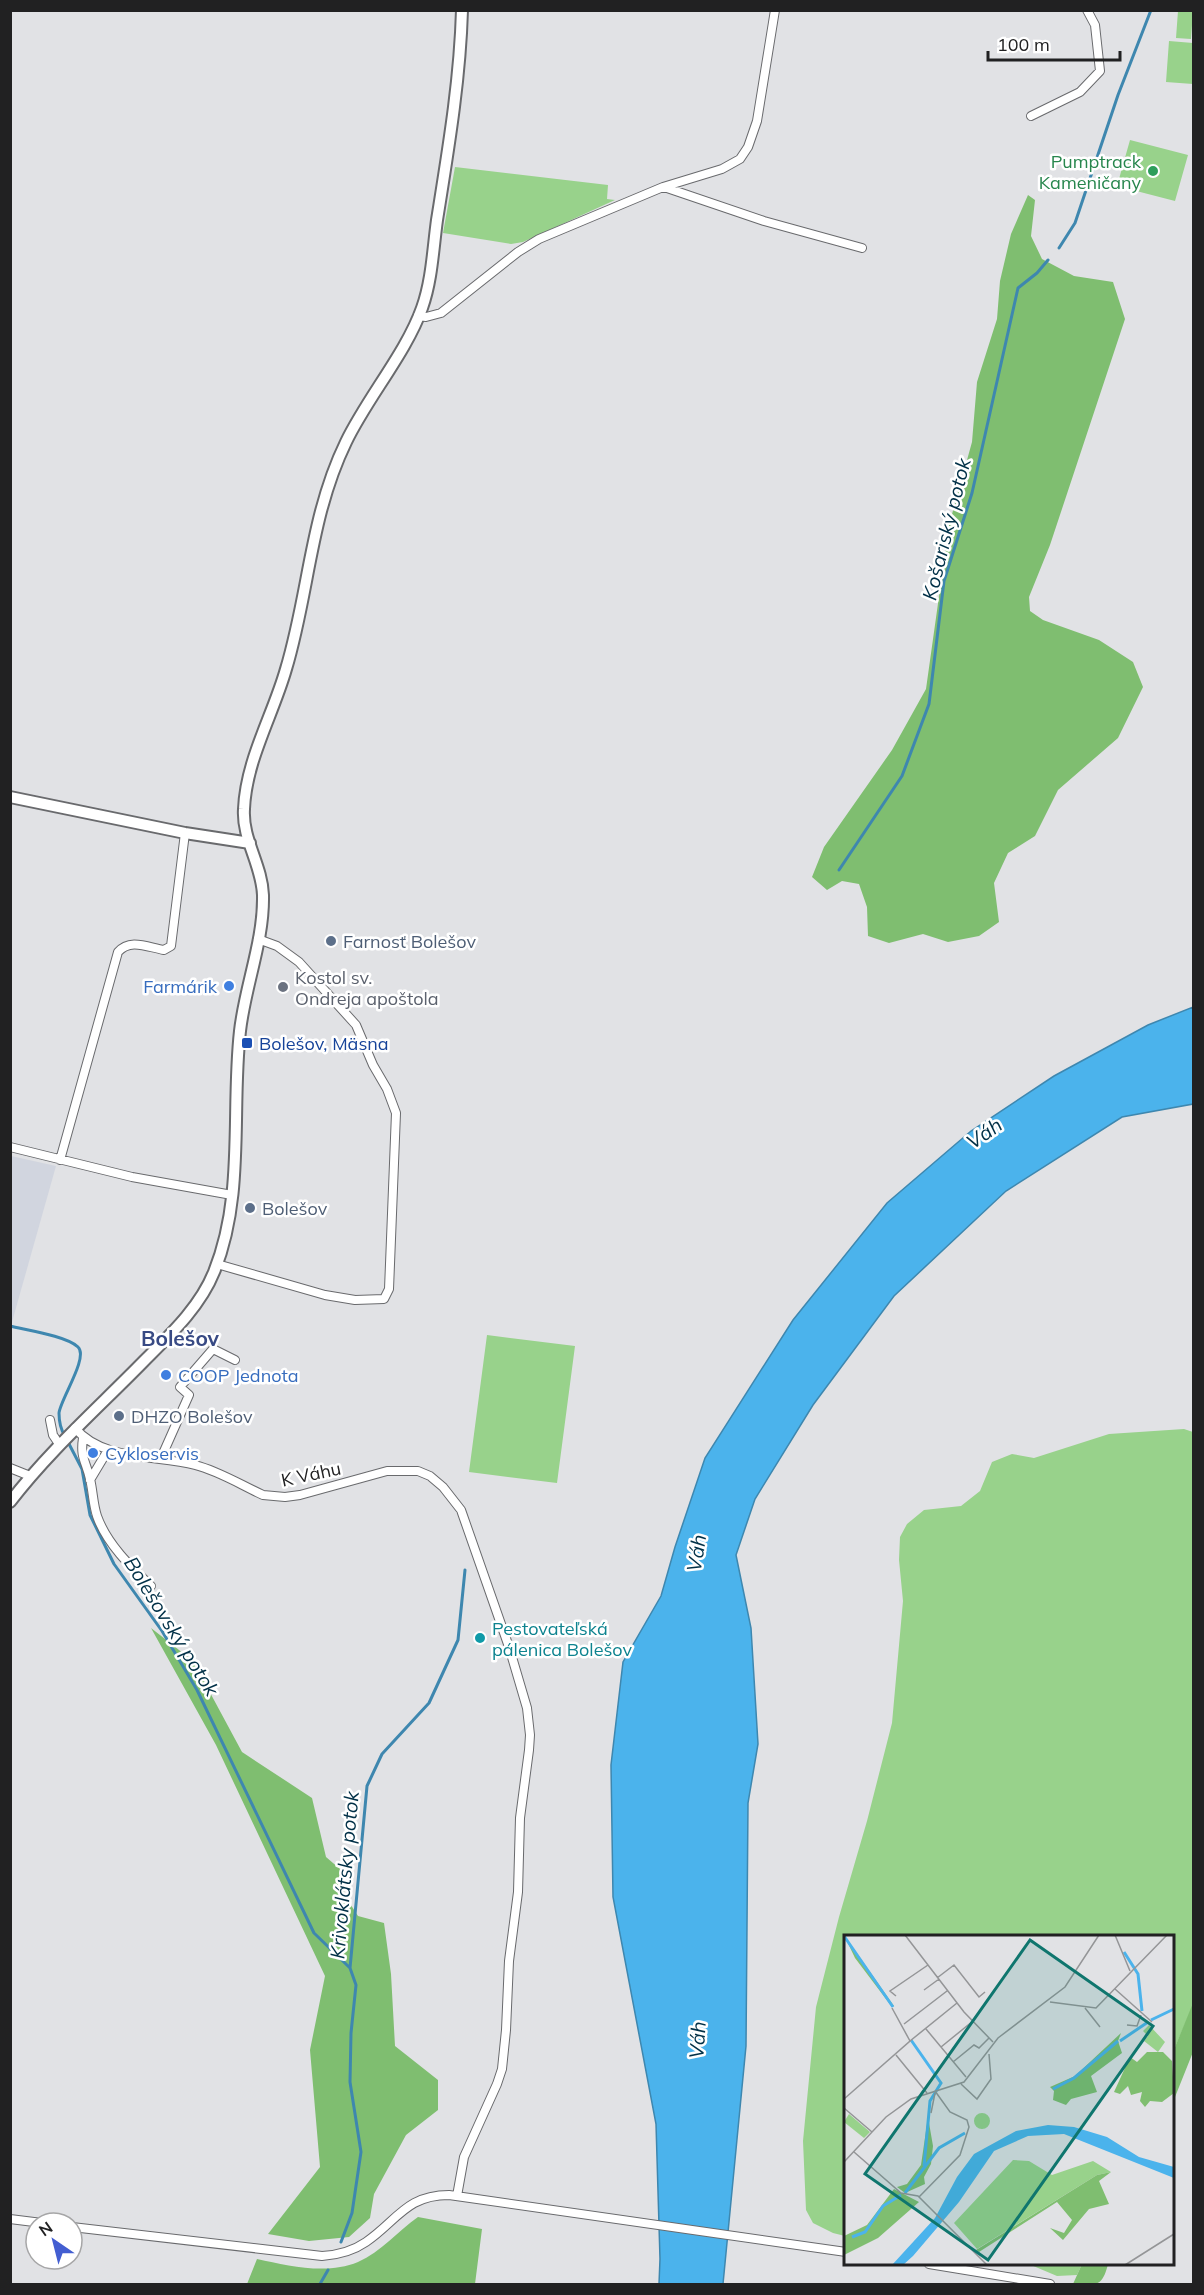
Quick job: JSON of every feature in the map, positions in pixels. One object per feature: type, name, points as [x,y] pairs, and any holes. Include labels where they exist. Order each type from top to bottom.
[{"type":"main road","points":[[10,1502],[30,1476],[67,1436],[181,1323],[203,1293],[217,1264],[232,1195],[240,1027],[258,939],[263,892],[244,817],[246,794],[258,746],[288,661],[321,506],[346,442],[418,316],[427,291],[457,86],[462,10]]},
{"type":"main road","points":[[10,797],[185,833],[250,843]]},
{"type":"street","points":[[418,316],[426,317],[441,313],[518,252],[539,239],[663,187],[722,170],[740,159],[748,147],[757,121],[775,10]]},
{"type":"street","points":[[1032,116],[1080,92],[1100,71],[1095,26],[1087,10]]},
{"type":"street","points":[[663,187],[764,221],[862,248]]},
{"type":"street","points":[[60,1160],[118,952],[123,945],[130,943],[164,950],[171,946],[185,833]]},
{"type":"street","points":[[217,1264],[355,1300],[384,1299],[389,1289],[396,1113],[356,1025],[299,962],[276,946],[258,939]]},
{"type":"street","points":[[10,1147],[132,1177],[232,1195]]},
{"type":"street","points":[[161,1458],[189,1395],[180,1386],[213,1349],[236,1360]]},
{"type":"street","name":"K Váhu","points":[[50,1420],[53,1435],[83,1438],[125,1456],[161,1458],[204,1468],[263,1495],[285,1497],[387,1471],[418,1471],[430,1476],[458,1504],[478,1556],[527,1708],[530,1735],[520,1818],[518,1892],[509,1961],[502,2069],[464,2157],[457,2196]]},
{"type":"street","points":[[83,1438],[81,1452],[101,1525],[118,1553],[151,1586]]},
{"type":"street","points":[[90,1479],[108,1450]]},
{"type":"street","points":[[10,1468],[30,1476]]},
{"type":"street","points":[[84,2228],[322,2256],[347,2252],[358,2247],[415,2202],[430,2196],[457,2196],[844,2252]]},
{"type":"street","points":[[935,2265],[1050,2284]]},
{"type":"shaded area","points":[[11,1156],[56,1166],[12,1322],[11,1321]]},
{"type":"green space","points":[[1178,11],[1193,11],[1191,39],[1176,38]]},
{"type":"green space","points":[[1169,41],[1193,43],[1193,84],[1166,82]]},
{"type":"green space","name":"Pumptrack Kameničany","points":[[1130,140],[1188,155],[1175,201],[1117,186]]},
{"type":"green space","points":[[455,167],[608,185],[607,199],[615,200],[523,242],[511,244],[443,233]]},
{"type":"green space","points":[[1028,195],[1035,200],[1031,236],[1042,259],[1074,276],[1113,282],[1125,319],[1050,545],[1029,597],[1030,611],[1043,620],[1099,640],[1133,662],[1143,687],[1118,738],[1058,790],[1035,836],[1008,853],[994,883],[999,922],[979,936],[948,942],[923,934],[889,943],[868,936],[867,907],[859,884],[842,881],[827,890],[812,877],[824,847],[892,750],[926,689],[949,525],[972,442],[977,382],[997,319],[1000,281],[1011,234]]},
{"type":"green space","points":[[487,1335],[575,1346],[557,1483],[469,1472]]},
{"type":"green space","points":[[1184,1429],[1193,1432],[1194,2003],[1174,2050],[1174,1935],[844,1935],[844,2236],[833,2233],[813,2223],[806,2210],[803,2141],[816,2007],[892,1723],[903,1601],[899,1560],[900,1537],[907,1524],[924,1510],[961,1506],[980,1491],[992,1462],[1012,1454],[1034,1458],[1109,1434]]},
{"type":"green space","points":[[151,1628],[193,1661],[242,1752],[312,1798],[326,1857],[340,1869],[345,1896],[358,1916],[384,1923],[391,1974],[395,2046],[438,2080],[438,2110],[406,2135],[374,2194],[370,2218],[349,2237],[309,2241],[268,2234],[320,2167],[310,2050],[325,1976],[216,1745]]},
{"type":"green space","points":[[1193,2003],[1193,2052],[1174,2100],[1174,2050]]},
{"type":"green space","points":[[418,2217],[482,2229],[475,2284],[247,2284],[257,2259],[321,2269],[358,2262],[382,2247]]},
{"type":"green space","points":[[1031,2265],[1082,2265],[1077,2275],[1057,2276]]},
{"type":"green space","points":[[1082,2265],[1108,2265],[1106,2272],[1097,2283],[1073,2284]]},
{"type":"water","name":"Váh","points":[[1193,1007],[1193,1104],[1122,1117],[1006,1191],[894,1296],[813,1405],[755,1499],[736,1555],[751,1628],[758,1744],[748,1803],[746,2046],[723,2284],[659,2284],[656,2124],[613,1897],[611,1765],[623,1662],[661,1596],[705,1458],[793,1320],[887,1203],[971,1131],[1054,1076],[1148,1025]]},
{"type":"waterway","name":"Košariský potok","points":[[1059,248],[1075,223],[1118,95],[1151,10]]},
{"type":"waterway","name":"Košariský potok","points":[[839,870],[902,776],[929,704],[944,581],[972,493],[1018,288],[1037,273],[1048,260]]},
{"type":"waterway","name":"Bolešovský potok","points":[[10,1326],[56,1337],[78,1347],[80,1360],[59,1413],[60,1425],[65,1436]]},
{"type":"waterway","name":"Bolešovský potok","points":[[68,1442],[82,1469],[90,1515],[114,1564],[162,1631],[197,1690],[314,1933],[350,1968]]},
{"type":"waterway","name":"Krivoklátsky potok","points":[[341,2242],[352,2213],[361,2152],[350,2082],[351,2033],[356,1985],[350,1968],[367,1786],[382,1754],[429,1703],[458,1640],[465,1570]]},
{"type":"waterway","name":"Krivoklátsky potok","points":[[320,2284],[328,2270]]},
{"type":"place","name":"Pumptrack Kameničany","points":[[1153,171]]},
{"type":"place","name":"Farnosť Bolešov","points":[[331,941]]},
{"type":"place","name":"Farmárik","points":[[229,986]]},
{"type":"place","name":"Kostol sv. Ondreja apoštola","points":[[283,987]]},
{"type":"place","name":"Bolešov, Mäsna","points":[[247,1043]]},
{"type":"place","name":"Bolešov","points":[[250,1208]]},
{"type":"place","name":"COOP Jednota","points":[[166,1375]]},
{"type":"place","name":"DHZO Bolešov","points":[[119,1416]]},
{"type":"place","name":"Cykloservis","points":[[93,1453]]},
{"type":"place","name":"Pestovateľská pálenica Bolešov","points":[[480,1638]]},
{"type":"district","name":"Bolešov","points":[[180,1338]]}]
